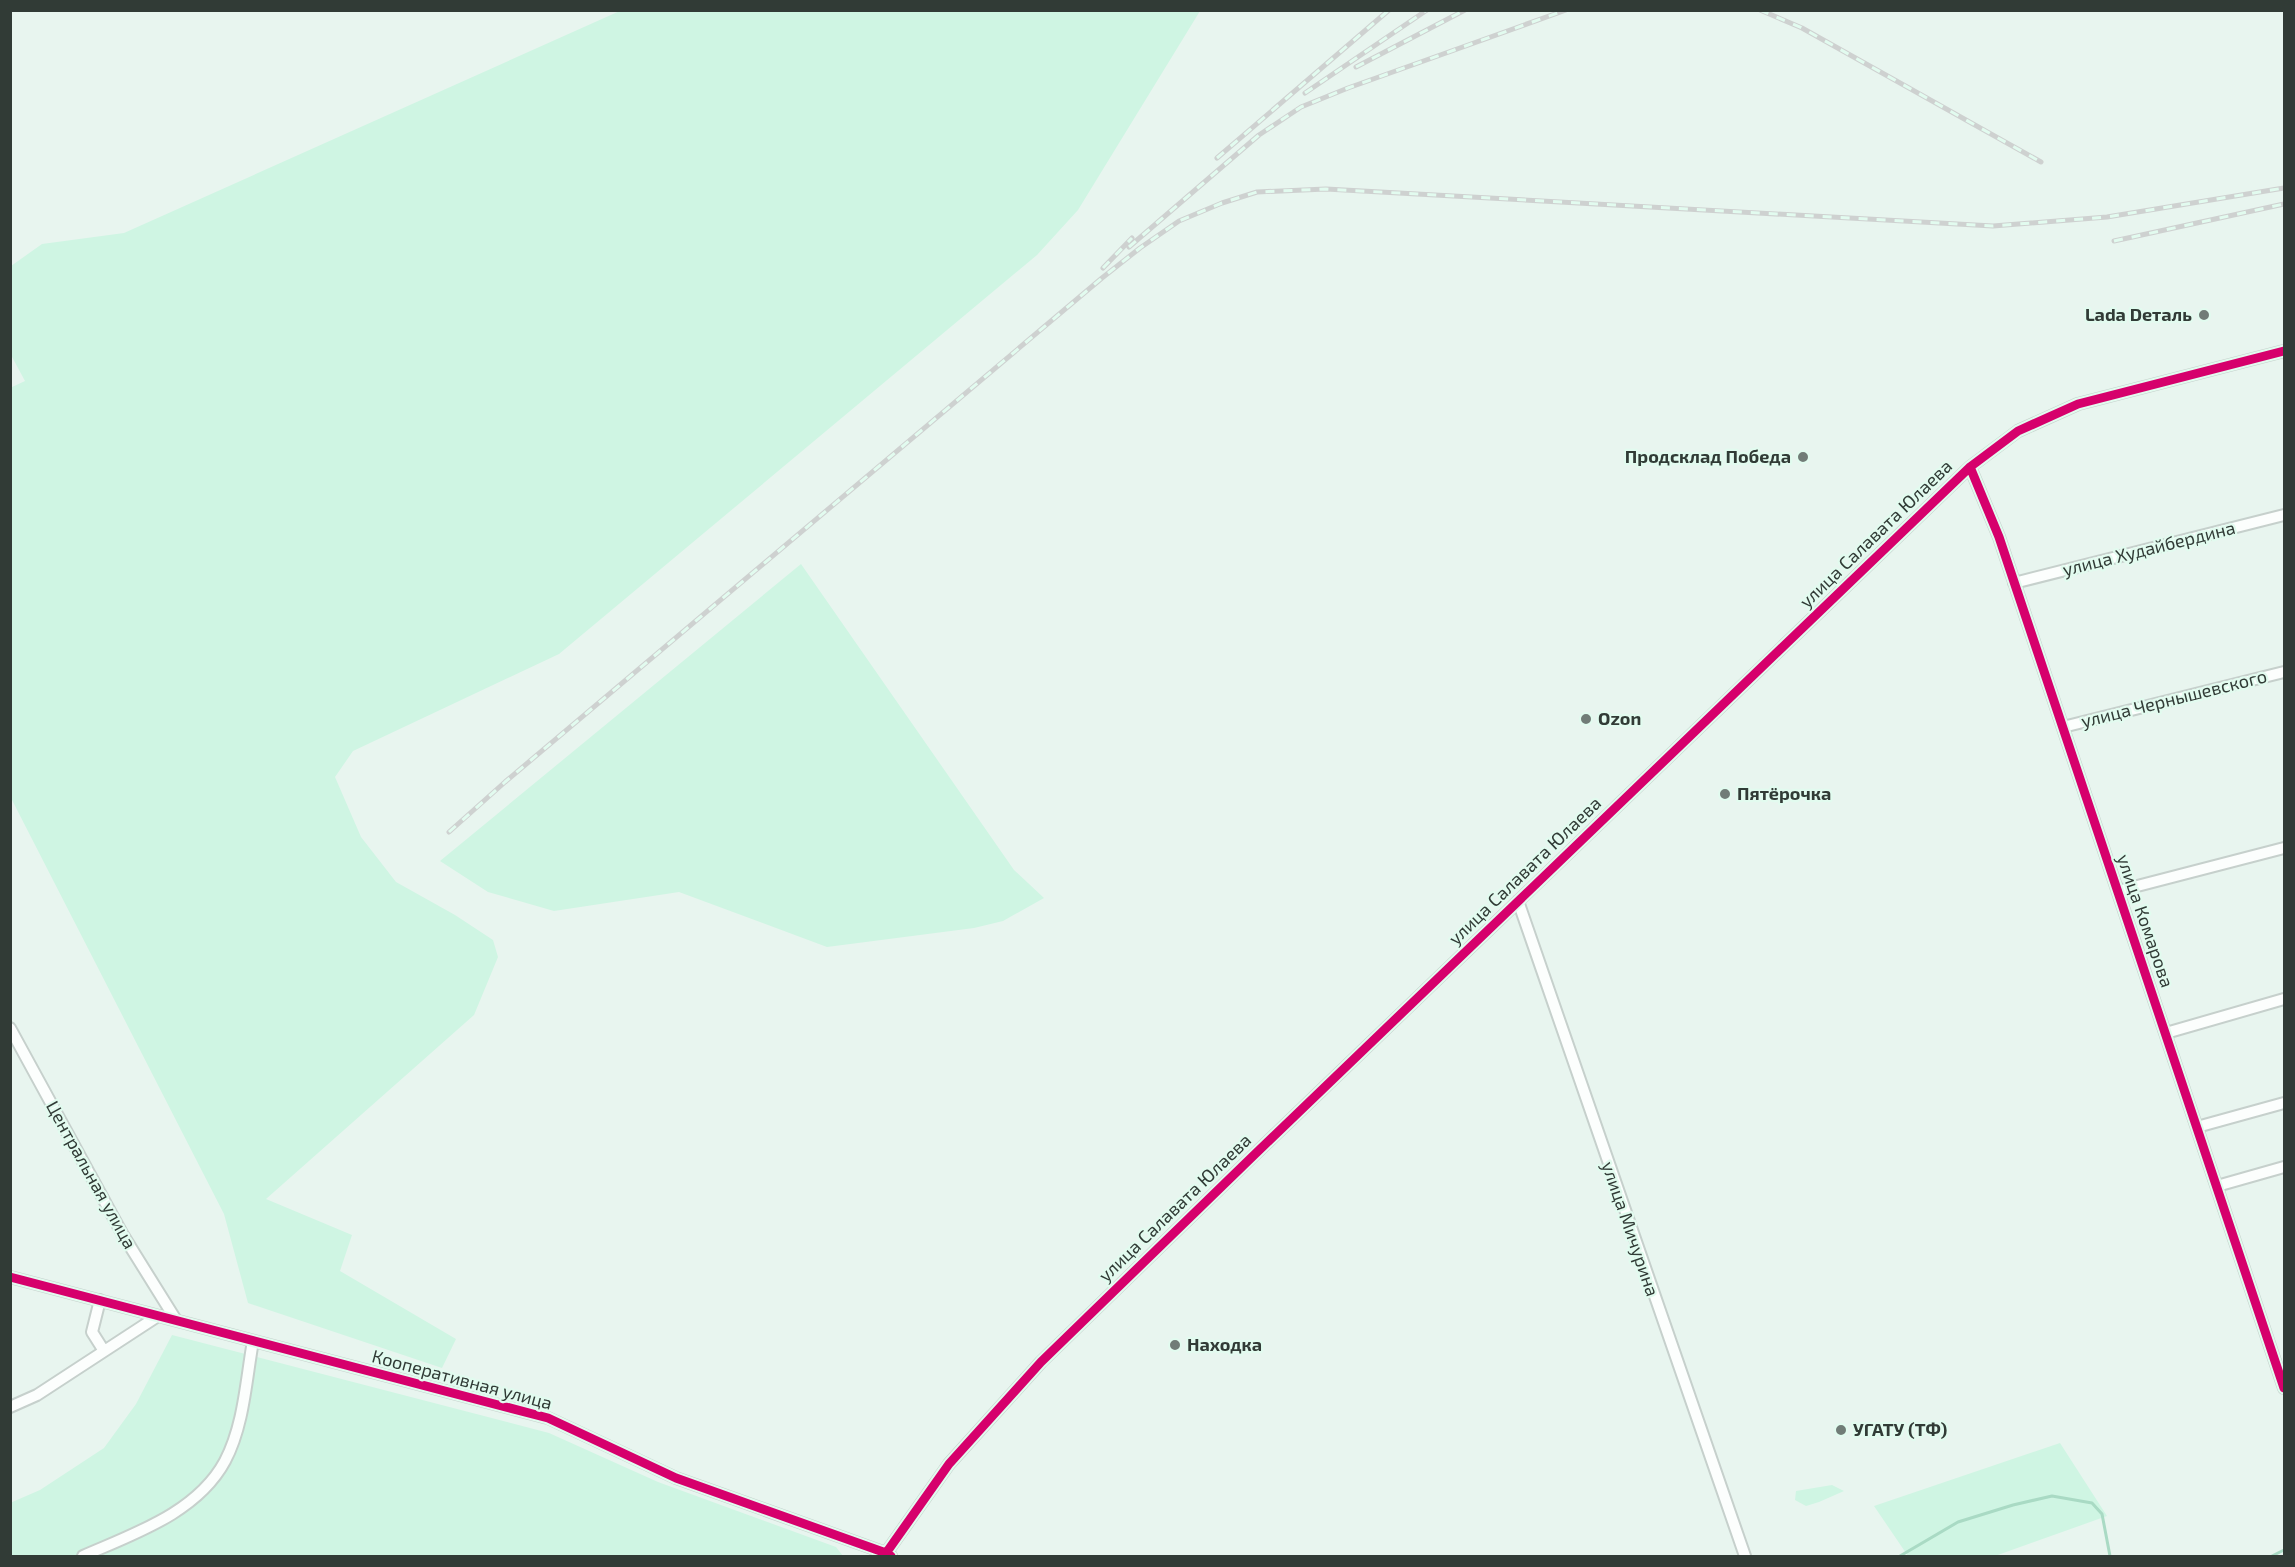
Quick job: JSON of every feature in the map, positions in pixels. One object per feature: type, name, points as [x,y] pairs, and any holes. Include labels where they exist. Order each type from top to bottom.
[{"type":"street","name":"улица Салавата Юлаева","points":[[887,1555],[949,1464],[1041,1362],[1970,467],[2018,431],[2078,404],[2284,351]]},
{"type":"street","name":"улица Комарова","points":[[1970,467],[1999,537],[2284,1388]]},
{"type":"street","name":"улица Худайбердина","points":[[2014,582],[2284,515]]},
{"type":"street","name":"улица Чернышевского","points":[[2062,727],[2284,672]]},
{"type":"street","points":[[2118,891],[2284,848]]},
{"type":"street","name":"улица Мичурина","points":[[1518,901],[1744,1557]]},
{"type":"street","points":[[2166,1033],[2284,999]]},
{"type":"street","name":"Центральная улица","points":[[10,1028],[123,1235],[176,1320]]},
{"type":"street","points":[[2197,1127],[2284,1102]]},
{"type":"street","points":[[2217,1186],[2284,1167]]},
{"type":"street","name":"Кооперативная улица","points":[[10,1277],[548,1419],[676,1478],[887,1555]]},
{"type":"street","points":[[100,1300],[92,1332],[104,1351]]},
{"type":"street","points":[[10,1407],[37,1395],[158,1316]]},
{"type":"street","points":[[82,1557],[179,1509],[195,1498],[214,1478],[226,1460],[238,1424],[253,1341]]},
{"type":"green space","points":[[622,10],[1200,11],[1078,210],[1037,255],[559,654],[353,751],[335,777],[361,837],[396,882],[455,915],[493,940],[498,957],[474,1015],[266,1199],[352,1235],[340,1271],[456,1339],[442,1368],[248,1303],[224,1214],[11,798],[10,388],[25,381],[11,355],[11,266],[42,244],[124,233]]},
{"type":"green space","points":[[801,564],[1014,870],[1044,898],[1003,921],[974,928],[827,947],[679,892],[554,911],[488,892],[440,861]]},
{"type":"green space","points":[[172,1335],[549,1433],[658,1482],[836,1547],[843,1556],[11,1556],[10,1503],[40,1490],[104,1448],[136,1404]]},
{"type":"green space","points":[[2060,1443],[2107,1516],[1995,1556],[1908,1556],[1874,1506]]},
{"type":"green space","points":[[1832,1485],[1844,1491],[1806,1506],[1795,1500],[1796,1491]]},
{"type":"waterway","points":[[1900,1556],[1958,1522],[2052,1496],[2092,1503],[2102,1514],[2110,1556]]},
{"type":"waterway","points":[[2272,1556],[2284,1550]]},
{"type":"railway","points":[[1217,158],[1389,10]]},
{"type":"railway","points":[[1305,93],[1427,10]]},
{"type":"railway","points":[[1356,67],[1465,10]]},
{"type":"railway","points":[[1129,247],[1259,135],[1301,107],[1566,10]]},
{"type":"railway","points":[[1760,10],[1802,28],[2041,162]]},
{"type":"railway","points":[[449,832],[505,782],[1102,278],[1179,221],[1222,203],[1257,192],[1326,189],[1993,226],[2107,217],[2284,188]]},
{"type":"railway","points":[[2114,241],[2284,204]]},
{"type":"railway","points":[[1103,268],[1132,238]]},
{"type":"cycle path","points":[[884,1556],[949,1464],[1041,1362],[1970,467],[2018,431],[2078,404],[2284,351]]},
{"type":"cycle path","points":[[1970,467],[1999,537],[2284,1388]]},
{"type":"cycle path","points":[[10,1277],[548,1418],[676,1478],[891,1556]]},
{"type":"place","name":"Lada Dеталь","points":[[2204,315]]},
{"type":"place","name":"Продсклад Победа","points":[[1803,457]]},
{"type":"place","name":"Ozon","points":[[1586,719]]},
{"type":"place","name":"Пятёрочка","points":[[1725,794]]},
{"type":"place","name":"Находка","points":[[1175,1345]]},
{"type":"place","name":"УГАТУ (ТФ)","points":[[1841,1430]]}]
